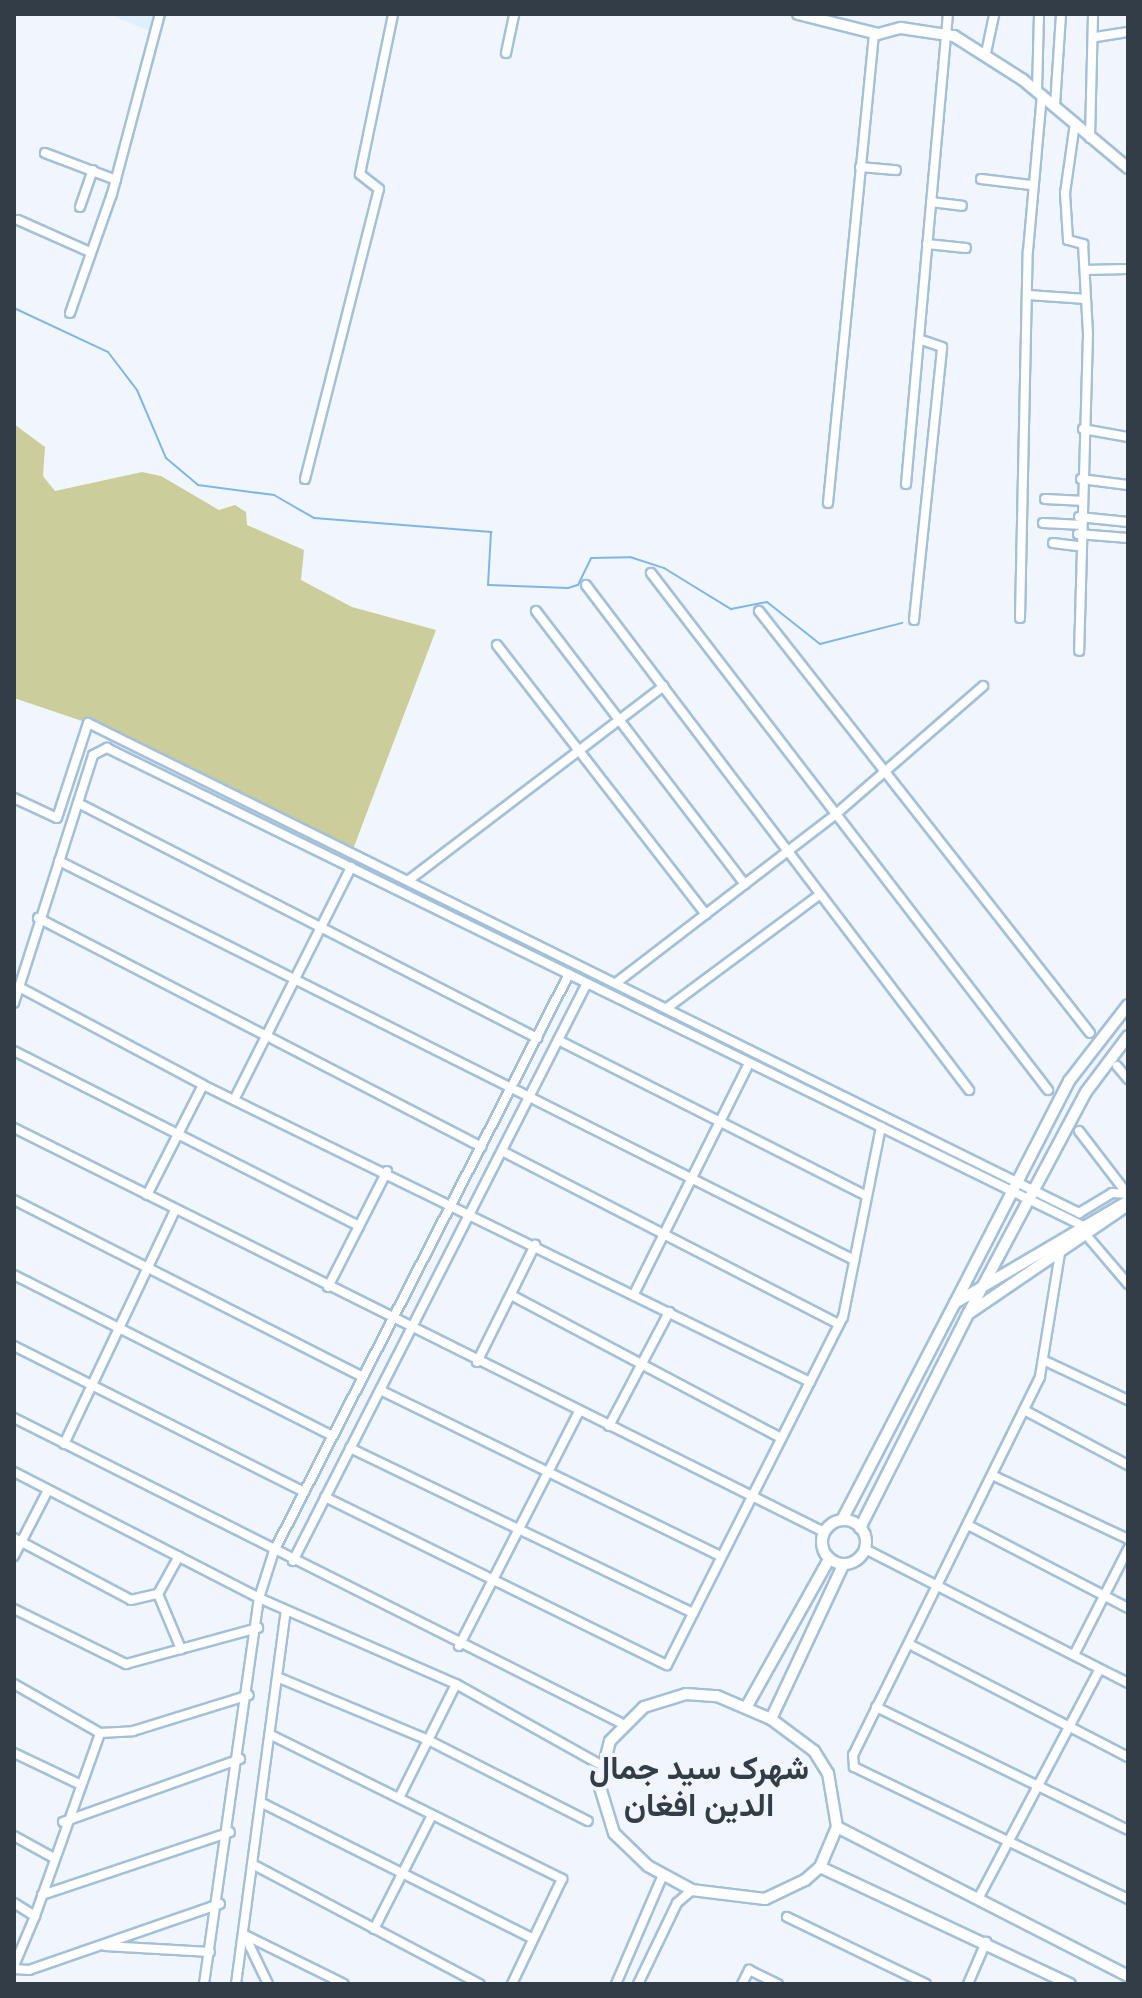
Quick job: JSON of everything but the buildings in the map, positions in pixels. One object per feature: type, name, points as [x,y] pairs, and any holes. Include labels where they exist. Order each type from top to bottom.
[{"type":"street","points":[[70,313],[116,180],[160,14]]},
{"type":"street","points":[[305,479],[379,189],[360,174],[393,14]]},
{"type":"street","points":[[506,53],[514,14]]},
{"type":"street","points":[[798,14],[874,33],[948,34],[986,53],[1040,93],[1128,168]]},
{"type":"street","points":[[906,484],[948,14]]},
{"type":"street","points":[[986,53],[994,14]]},
{"type":"street","points":[[1020,618],[1031,185],[1040,93],[1039,14]]},
{"type":"street","points":[[1055,105],[1061,14]]},
{"type":"street","points":[[1090,138],[1096,37],[1093,14]]},
{"type":"street","points":[[1096,37],[1128,32]]},
{"type":"street","points":[[828,503],[874,33]]},
{"type":"street","points":[[1075,123],[1068,240],[1083,244],[1086,299],[1077,546],[1079,651]]},
{"type":"street","points":[[45,153],[116,180]]},
{"type":"street","points":[[860,167],[896,170]]},
{"type":"street","points":[[80,207],[93,170]]},
{"type":"street","points":[[981,179],[1031,185]]},
{"type":"street","points":[[931,202],[962,206]]},
{"type":"street","points":[[18,220],[90,252]]},
{"type":"street","points":[[927,244],[966,248]]},
{"type":"street","points":[[1085,270],[1128,269]]},
{"type":"street","points":[[1028,295],[1086,299]]},
{"type":"street","points":[[914,620],[942,347],[919,339]]},
{"type":"street","points":[[1083,429],[1128,437]]},
{"type":"street","points":[[1081,479],[1128,485]]},
{"type":"street","points":[[1045,499],[1080,501]]},
{"type":"street","points":[[1043,523],[1078,525],[1128,522]]},
{"type":"street","points":[[1078,525],[1128,538]]},
{"type":"street","points":[[1053,543],[1077,546]]},
{"type":"street","points":[[651,573],[1048,1090]]},
{"type":"street","points":[[586,585],[818,896],[969,1090]]},
{"type":"street","points":[[536,611],[617,724],[745,884]]},
{"type":"street","points":[[759,611],[1090,1033]]},
{"type":"street","points":[[497,645],[706,914]]},
{"type":"street","points":[[409,880],[664,686]]},
{"type":"street","points":[[616,983],[836,814],[883,768],[983,686]]},
{"type":"street","points":[[14,798],[57,818],[88,723],[667,1008],[1030,1195],[1084,1231],[1128,1284]]},
{"type":"street","points":[[14,1003],[38,918],[93,755],[107,748],[881,1127],[1013,1186]]},
{"type":"street","points":[[78,803],[537,1038]]},
{"type":"street","points":[[59,861],[528,1100],[854,1260]]},
{"type":"street","points":[[234,1100],[351,867]]},
{"type":"street","points":[[667,1008],[818,896]]},
{"type":"street","points":[[38,918],[481,1147]]},
{"type":"street","points":[[204,1984],[220,1904],[258,1628],[259,1598],[274,1551],[569,974]]},
{"type":"street","points":[[293,1561],[587,983]]},
{"type":"street","points":[[19,987],[203,1085],[387,1171],[810,1382]]},
{"type":"street","points":[[824,1532],[842,1520],[1069,1081],[1128,1005]]},
{"type":"street","points":[[1128,1036],[1086,1092],[981,1287],[860,1528],[865,1549],[1128,1683]]},
{"type":"street","points":[[558,1040],[867,1196]]},
{"type":"street","points":[[14,1051],[359,1226]]},
{"type":"street","points":[[634,1294],[695,1182],[749,1063]]},
{"type":"street","points":[[1117,1066],[1128,1079]]},
{"type":"street","points":[[147,1195],[181,1136],[203,1085]]},
{"type":"street","points":[[325,1497],[492,1582],[667,1665],[839,1324],[881,1127]]},
{"type":"street","points":[[14,1128],[477,1362],[824,1532]]},
{"type":"street","points":[[1079,1131],[1127,1198]]},
{"type":"street","points":[[502,1151],[839,1324]]},
{"type":"street","points":[[328,1287],[387,1171]]},
{"type":"street","points":[[1030,1195],[1079,1213],[1127,1198]]},
{"type":"street","points":[[968,1314],[1060,1253],[1127,1198]]},
{"type":"street","points":[[14,1200],[146,1270],[363,1377]]},
{"type":"street","points":[[64,1444],[120,1332],[175,1210]]},
{"type":"street","points":[[955,1303],[1084,1231]]},
{"type":"street","points":[[477,1362],[535,1245]]},
{"type":"street","points":[[1060,1253],[1043,1360],[1024,1410],[876,1707],[854,1767],[1128,1899]]},
{"type":"street","points":[[14,1275],[120,1332],[333,1436]]},
{"type":"street","points":[[511,1295],[639,1368],[781,1438]]},
{"type":"street","points":[[609,1426],[669,1312]]},
{"type":"street","points":[[14,1346],[304,1492]]},
{"type":"street","points":[[1043,1360],[1128,1400]]},
{"type":"street","points":[[380,1390],[721,1556]]},
{"type":"street","points":[[1024,1410],[1128,1465]]},
{"type":"street","points":[[459,1646],[579,1412]]},
{"type":"street","points":[[14,1418],[459,1646],[621,1723]]},
{"type":"street","points":[[350,1448],[521,1526],[693,1613]]},
{"type":"street","points":[[14,1472],[259,1598],[456,1684],[599,1764]]},
{"type":"street","points":[[992,1475],[1128,1539]]},
{"type":"street","points":[[14,1556],[18,1540],[48,1490]]},
{"type":"street","points":[[842,1520],[860,1528]]},
{"type":"street","points":[[968,1525],[1128,1608]]},
{"type":"street","points":[[747,1706],[829,1559],[824,1532]]},
{"type":"street","points":[[18,1540],[131,1600],[158,1594],[179,1556]]},
{"type":"street","points":[[771,1719],[843,1565],[865,1549]]},
{"type":"street","points":[[1074,1655],[1128,1549]]},
{"type":"street","points":[[829,1559],[843,1565]]},
{"type":"street","points":[[158,1594],[181,1649]]},
{"type":"street","points":[[14,1609],[126,1664],[258,1628]]},
{"type":"street","points":[[236,1984],[245,1935],[286,1610]]},
{"type":"street","points":[[909,1644],[1128,1757]]},
{"type":"street","points":[[978,1899],[1100,1669]]},
{"type":"street","points":[[277,1677],[428,1740],[588,1821]]},
{"type":"street","points":[[14,1684],[100,1733],[133,1731],[249,1695]]},
{"type":"street","points":[[399,1798],[456,1684]]},
{"type":"street","points":[[686,1694],[747,1706],[771,1719],[814,1751],[828,1773],[837,1827],[820,1867],[765,1899],[692,1890],[663,1875],[614,1833],[599,1764],[621,1723],[665,1697],[686,1694]]},
{"type":"street","points":[[876,1707],[1040,1783],[1128,1830]]},
{"type":"street","points":[[14,1968],[35,1916],[77,1783],[100,1733]]},
{"type":"street","points":[[271,1735],[562,1879],[512,1984]]},
{"type":"street","points":[[14,1753],[77,1783]]},
{"type":"street","points":[[63,1822],[240,1759]]},
{"type":"street","points":[[262,1803],[533,1939]]},
{"type":"street","points":[[374,1929],[432,1815]]},
{"type":"street","points":[[837,1827],[1127,1972]]},
{"type":"street","points":[[42,1895],[230,1832]]},
{"type":"street","points":[[14,1836],[52,1857]]},
{"type":"street","points":[[254,1865],[480,1984]]},
{"type":"street","points":[[820,1867],[986,1942],[1070,1984]]},
{"type":"street","points":[[616,1984],[663,1875]]},
{"type":"street","points":[[638,1984],[677,1903],[692,1890]]},
{"type":"street","points":[[14,1903],[35,1916]]},
{"type":"street","points":[[14,1968],[101,1945],[220,1904]]},
{"type":"street","points":[[787,1917],[926,1984]]},
{"type":"street","points":[[245,1935],[268,1984]]},
{"type":"street","points":[[245,1935],[344,1984]]},
{"type":"street","points":[[968,1984],[986,1942]]},
{"type":"street","points":[[101,1945],[210,1952]]},
{"type":"street","points":[[742,1984],[749,1970],[778,1984]]},
{"type":"shaded area","points":[[108,14],[153,14],[149,31]]},
{"type":"green space","points":[[14,424],[45,447],[43,476],[55,491],[142,472],[161,476],[219,510],[235,505],[246,512],[247,525],[304,550],[301,580],[352,607],[436,630],[352,852],[88,723],[14,698]]},
{"type":"waterway","points":[[14,308],[108,352],[137,390],[166,458],[198,485],[274,495],[314,518],[491,532],[488,585],[568,588],[578,585],[591,558],[630,557],[664,568],[731,609],[767,602],[820,644],[902,623]]},
{"type":"district","name":"شهرک سید جمال الدین افغان","points":[[699,1786]]}]
